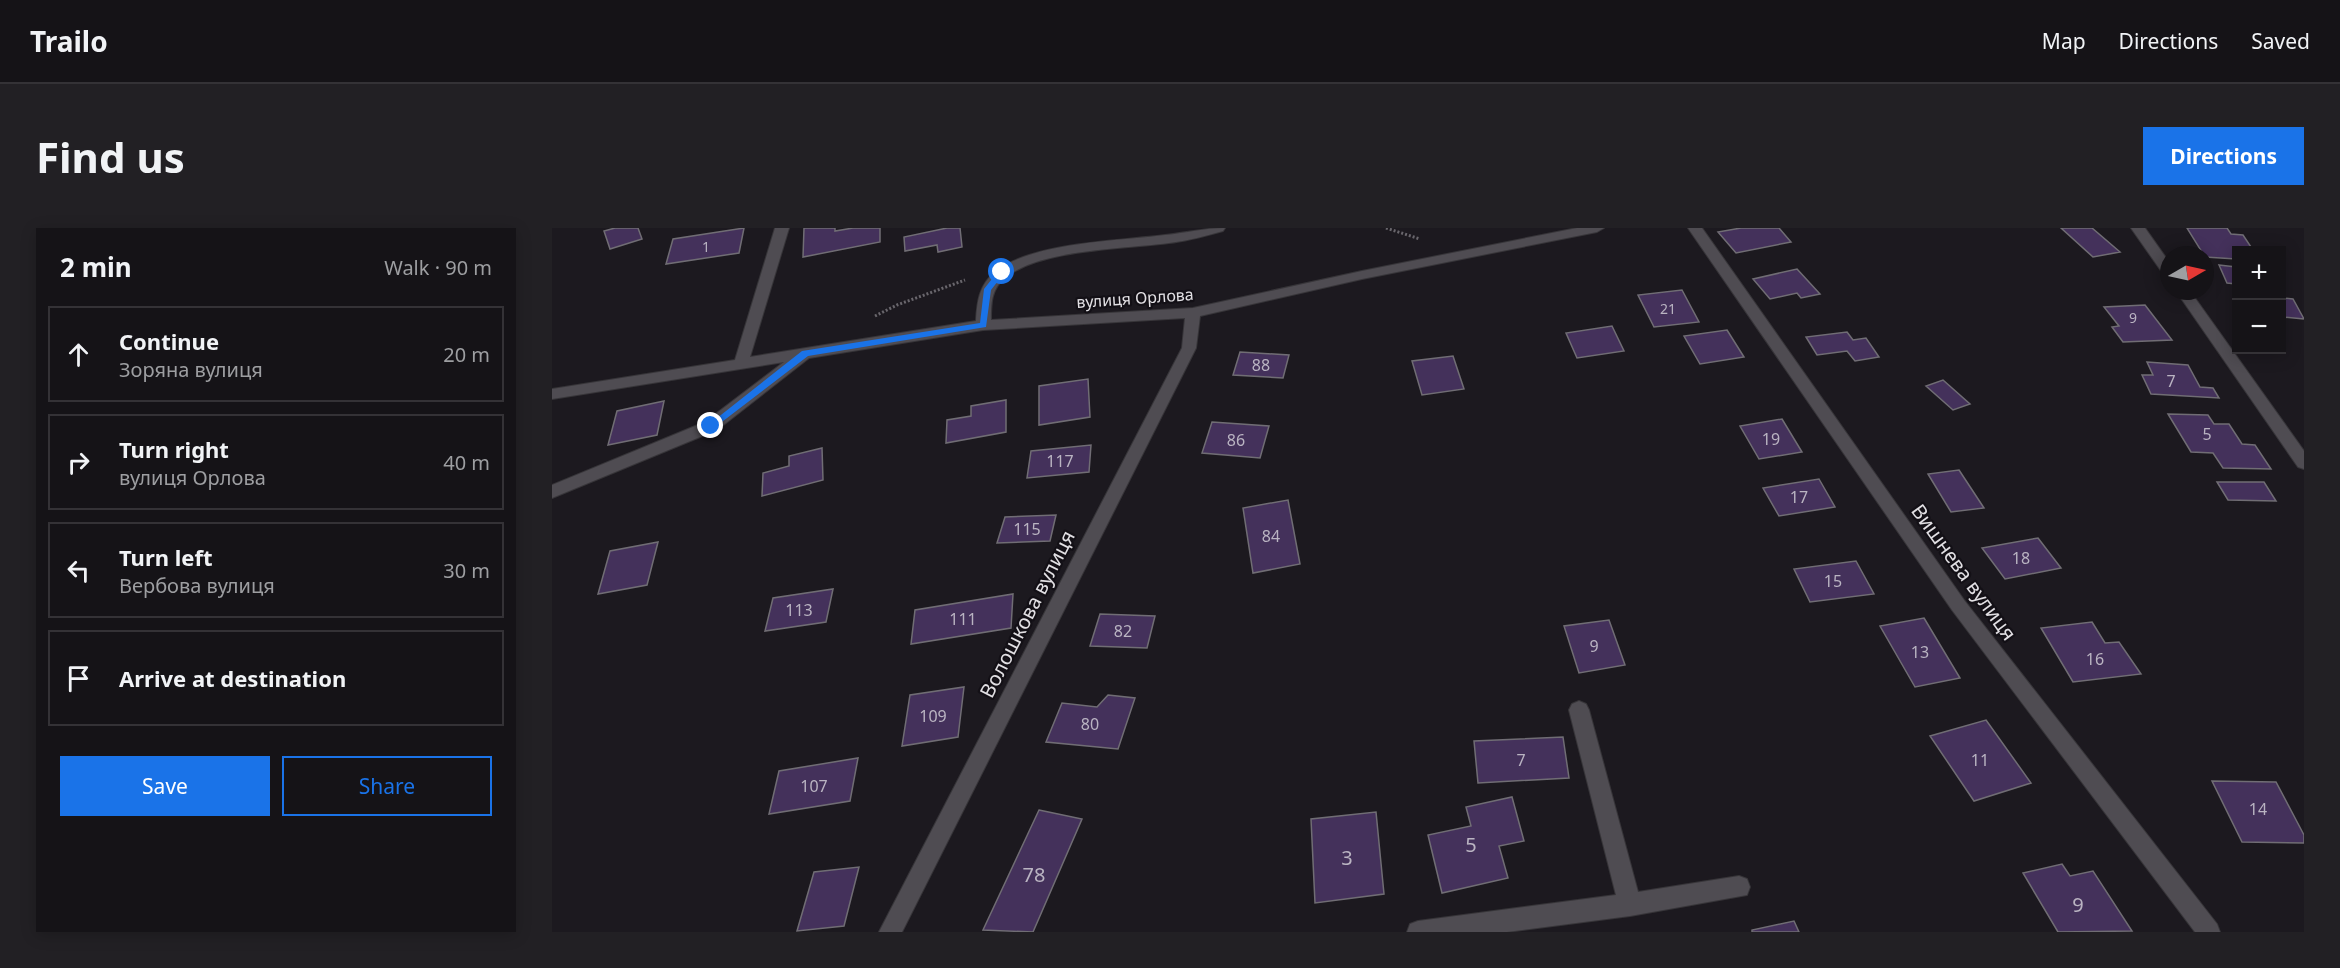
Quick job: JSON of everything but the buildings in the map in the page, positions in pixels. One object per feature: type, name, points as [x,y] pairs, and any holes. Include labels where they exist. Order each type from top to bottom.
[{"type":"street","points":[[741,363],[782,228]]},
{"type":"street","points":[[983,325],[987,289],[1002,272],[1026,261],[1114,243],[1169,239],[1218,228]]},
{"type":"street","name":"вулиця Орлова","points":[[552,394],[983,325],[1193,313],[1362,275],[1597,228]]},
{"type":"street","name":"Вишнева вулиця","points":[[1695,228],[1958,605],[2209,932]]},
{"type":"street","points":[[2138,228],[2160,259]]},
{"type":"street","points":[[2188,300],[2304,463]]},
{"type":"street","name":"Волошкова вулиця","points":[[890,932],[1188,348],[1193,313]]},
{"type":"street","points":[[552,492],[711,426],[805,353]]},
{"type":"street","points":[[1579,710],[1630,904]]},
{"type":"street","points":[[1418,932],[1739,887]]},
{"type":"path","points":[[872,318],[897,305],[972,278]]},
{"type":"route","points":[[711,426],[805,353],[983,325],[987,289],[1002,272]]}]
